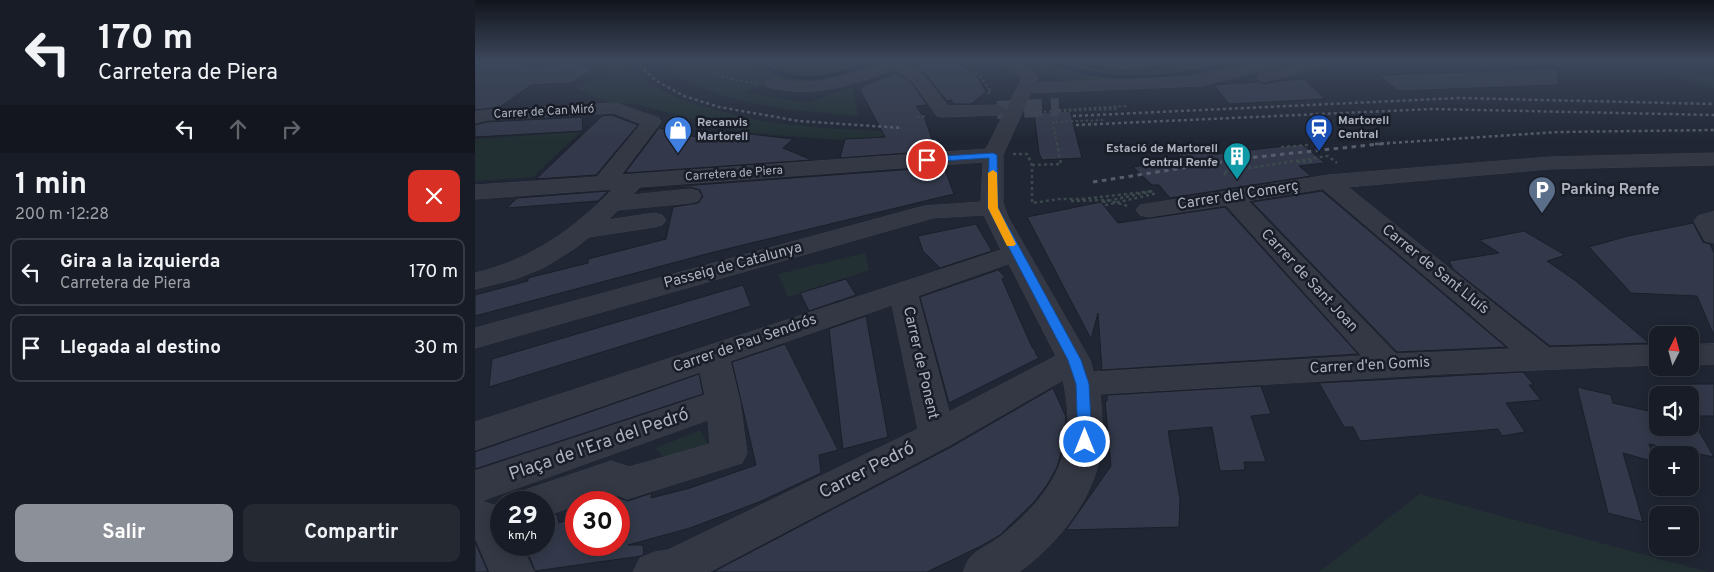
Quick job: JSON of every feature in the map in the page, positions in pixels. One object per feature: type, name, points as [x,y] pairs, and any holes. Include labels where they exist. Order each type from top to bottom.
[{"type":"street","points":[[925,88],[943,112],[1005,111]]},
{"type":"street","points":[[985,572],[1034,536],[1060,506],[1075,480],[1085,442],[1078,372],[993,208],[993,155],[1005,111],[1026,88],[1037,88]]},
{"type":"street","points":[[1125,104],[1143,103],[1132,88]]},
{"type":"street","name":"Carrer de Can Miró","points":[[475,118],[486,115],[616,108],[652,122],[607,194]]},
{"type":"street","name":"Carretera de Piera","points":[[607,194],[632,182],[993,155]]},
{"type":"street","points":[[1350,201],[1359,187],[1393,178],[1549,163],[1714,159]]},
{"type":"street","name":"Carrer del Comerç","points":[[1153,202],[1325,167],[1393,178]]},
{"type":"street","name":"Carrer de Sant Lluís","points":[[1325,167],[1350,201],[1542,358]]},
{"type":"street","name":"Carrer de Sant Joan","points":[[1228,186],[1387,364]]},
{"type":"street","points":[[475,192],[693,196]]},
{"type":"street","points":[[475,281],[515,271],[564,246],[582,231],[607,194]]},
{"type":"street","name":"Passeig de Catalunya","points":[[475,338],[932,212],[993,208]]},
{"type":"street","points":[[1714,219],[1706,221],[1714,236]]},
{"type":"street","points":[[582,231],[654,220]]},
{"type":"street","name":"Carrer de Pau Sendrós","points":[[475,436],[1016,253]]},
{"type":"street","name":"Carrer de Ponent","points":[[903,291],[937,435]]},
{"type":"street","points":[[1699,355],[1714,354]]},
{"type":"street","name":"Carrer d'en Gomis","points":[[1078,372],[1649,355]]},
{"type":"street","name":"Plaça de l'Era del Pedró","points":[[555,496],[611,476],[627,483],[673,472],[729,453],[723,402],[713,356]]},
{"type":"street","name":"Carrer Pedró","points":[[655,572],[673,569],[937,435],[1078,372]]},
{"type":"street","name":"Plaça de l'Era del Pedró","points":[[485,511],[723,402]]},
{"type":"street","points":[[485,511],[512,572]]},
{"type":"path","points":[[986,95],[991,92],[988,88]]},
{"type":"path","points":[[1005,111],[1117,109],[1060,110],[1126,106],[1125,104]]},
{"type":"path","points":[[1093,118],[1103,118],[1104,121],[1081,122],[1053,122],[1053,120],[1093,118]]},
{"type":"path","points":[[1032,165],[1061,164],[1053,122]]},
{"type":"path","points":[[1297,147],[1285,150],[1281,147],[1307,144],[1309,146]]},
{"type":"path","points":[[993,155],[1027,154],[1032,165],[1033,203],[1151,190],[1153,192],[1103,202],[1105,205],[1153,202]]},
{"type":"path","points":[[1297,162],[1295,160],[1328,156],[1325,167]]},
{"type":"path","points":[[1316,158],[1325,167]]},
{"type":"path","points":[[1228,186],[1223,172],[1297,162],[1325,167]]},
{"type":"path","points":[[1060,199],[1076,202],[1107,200]]},
{"type":"shaded area","points":[[575,88],[657,88],[682,100],[766,122],[822,128],[900,132],[896,137],[839,140],[750,133],[635,104],[608,103]]},
{"type":"shaded area","points":[[703,88],[756,88],[743,92],[807,103],[853,88],[858,116],[778,108],[726,96]]},
{"type":"shaded area","points":[[580,132],[533,177],[475,181],[475,139]]},
{"type":"shaded area","points":[[865,253],[869,270],[788,297],[778,274]]},
{"type":"shaded area","points":[[700,430],[713,453],[670,466],[656,448]]},
{"type":"shaded area","points":[[1420,494],[1708,572],[1319,572]]},
{"type":"building","points":[[475,88],[527,88],[500,107],[475,110]]},
{"type":"building","points":[[862,88],[915,88],[927,105],[916,106],[925,119],[936,151],[840,158],[845,139],[885,137],[860,90]]},
{"type":"building","points":[[936,88],[984,88],[986,92],[971,104],[954,104],[951,100],[947,101]]},
{"type":"building","points":[[1216,88],[1313,88],[1325,99],[1229,104]]},
{"type":"building","points":[[1394,88],[1486,88],[1398,91]]},
{"type":"building","points":[[1070,111],[1082,158],[1042,160],[1039,153],[1034,113]]},
{"type":"building","points":[[611,115],[638,125],[596,175],[536,179],[602,116]]},
{"type":"building","points":[[582,117],[583,131],[475,137],[475,125],[487,122]]},
{"type":"building","points":[[659,128],[696,137],[706,136],[716,130],[793,139],[783,148],[812,160],[625,173]]},
{"type":"building","points":[[1302,144],[1325,163],[1299,166],[1311,176],[1170,198],[1159,185],[1152,185],[1133,167],[1182,159],[1173,149],[1205,145],[1216,154]]},
{"type":"building","points":[[942,167],[945,170],[954,194],[710,253],[475,316],[475,295],[528,281],[528,278],[588,263],[588,259],[666,239],[673,207],[698,203],[703,197],[700,190],[690,187],[639,190],[641,189]]},
{"type":"building","points":[[608,191],[598,201],[507,208],[517,198]]},
{"type":"building","points":[[1322,191],[1506,347],[1397,352],[1252,202]]},
{"type":"building","points":[[1101,202],[1118,223],[1225,207],[1358,354],[1102,370],[1098,313],[1091,339],[1027,217]]},
{"type":"building","points":[[1693,223],[1703,242],[1710,244],[1714,253],[1714,336],[1697,296],[1631,293],[1589,247],[1628,236]]},
{"type":"building","points":[[976,224],[992,251],[940,268],[923,251],[918,236]]},
{"type":"building","points":[[1524,231],[1565,255],[1547,261],[1576,281],[1649,343],[1550,346],[1453,269],[1449,261],[1499,253],[1479,240]]},
{"type":"building","points":[[1001,269],[999,271],[1005,277],[1002,279],[1032,347],[1039,358],[949,403],[920,297]]},
{"type":"building","points":[[846,279],[856,295],[809,311],[800,293]]},
{"type":"building","points":[[743,285],[751,306],[489,387],[492,359]]},
{"type":"building","points":[[866,316],[888,437],[843,449],[829,329]]},
{"type":"building","points":[[785,344],[838,450],[819,455],[821,473],[759,502],[690,528],[630,544],[630,500],[652,493],[651,498],[690,488],[756,465],[732,362]]},
{"type":"building","points":[[1523,372],[1534,385],[1529,385],[1541,400],[1506,403],[1525,432],[1502,436],[1498,429],[1360,441],[1353,427],[1344,427],[1319,383]]},
{"type":"building","points":[[699,374],[703,394],[475,469],[475,452]]},
{"type":"building","points":[[1690,384],[1714,384],[1714,416],[1699,415],[1699,386],[1690,386]]},
{"type":"building","points":[[1261,386],[1271,414],[1251,416],[1266,462],[1244,462],[1245,470],[1220,471],[1212,427],[1168,431],[1180,499],[1179,527],[1066,530],[1111,466],[1105,401],[1107,401],[1107,395]]},
{"type":"building","points":[[1577,387],[1611,395],[1613,403],[1649,411],[1649,436],[1699,436],[1699,431],[1714,457],[1699,454],[1699,446],[1659,446],[1649,444],[1649,460],[1623,453],[1643,522],[1608,513]]},
{"type":"building","points":[[1053,388],[1066,417],[1063,446],[1057,467],[1047,485],[1034,502],[1000,535],[983,545],[927,572],[713,572],[951,447]]},
{"type":"building","points":[[557,514],[559,523],[565,521],[565,556],[630,556],[630,545],[643,545],[644,554],[641,556],[535,571],[529,556],[555,556],[555,515]]},
{"type":"building","points":[[475,542],[488,572],[475,572]]},
{"type":"tunnel","points":[[997,110],[1059,107]]},
{"type":"railway","points":[[669,88],[684,96],[719,107],[799,121],[902,128]]},
{"type":"railway","points":[[1073,116],[1459,98],[1714,104]]},
{"type":"railway","points":[[1076,125],[1432,109],[1714,115]]},
{"type":"railway","points":[[1387,143],[1558,132],[1714,130]]},
{"type":"railway","points":[[1093,182],[1247,158],[1387,143]]},
{"type":"railway","points":[[1375,144],[1387,143]]},
{"type":"slow traffic","points":[[993,173],[993,208],[1011,244]]},
{"type":"place","name":"Martorell Central","points":[[1319,152]]},
{"type":"place","name":"Recanvis Martorell","points":[[678,154]]},
{"type":"place","name":"Estació de Martorell Central Renfe","points":[[1237,180]]},
{"type":"place","name":"Parking Renfe","points":[[1542,214]]},
{"type":"route","points":[[927,160],[993,155],[993,208],[996,217],[1042,298],[1074,360],[1082,384],[1085,442]]}]
